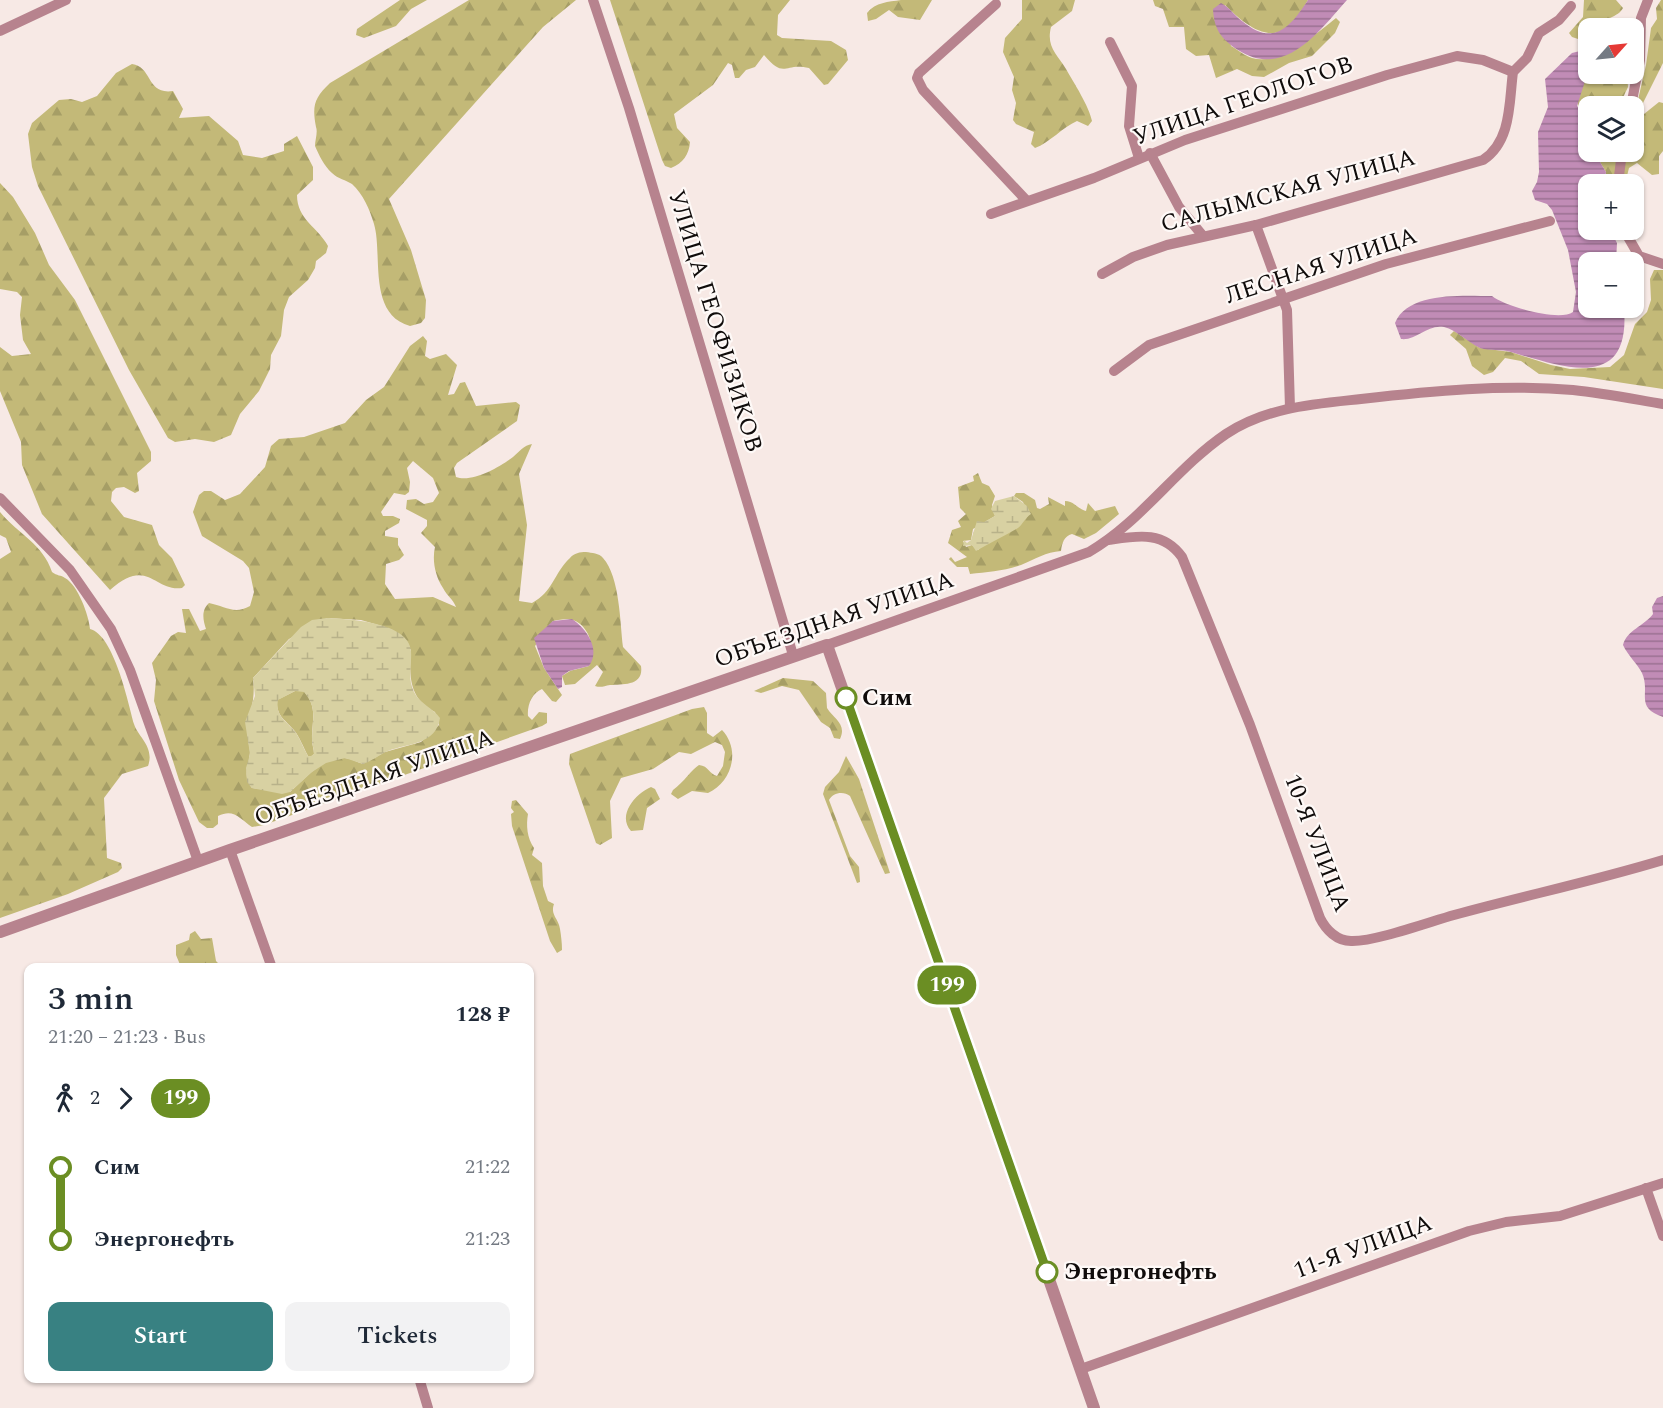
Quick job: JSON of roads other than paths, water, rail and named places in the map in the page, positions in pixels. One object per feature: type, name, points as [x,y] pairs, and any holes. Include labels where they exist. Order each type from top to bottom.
[{"type":"street","points":[[0,31],[66,0]]},
{"type":"street","name":"УЛИЦА ГЕОФИЗИКОВ","points":[[593,0],[635,129],[793,655]]},
{"type":"street","points":[[1633,96],[1640,60],[1642,12],[1648,0]]},
{"type":"street","points":[[996,4],[919,73],[917,78],[923,90],[1026,200]]},
{"type":"street","points":[[1513,72],[1527,58],[1539,33],[1562,18],[1571,6]]},
{"type":"street","points":[[1110,42],[1132,86],[1129,121],[1144,156],[1179,207],[1203,236]]},
{"type":"street","name":"УЛИЦА ГЕОЛОГОВ","points":[[991,214],[1094,178],[1144,156],[1387,75],[1448,58],[1458,56],[1483,60],[1513,72]]},
{"type":"street","name":"САЛЫМСКАЯ УЛИЦА","points":[[1102,274],[1133,257],[1203,236],[1256,225],[1395,183],[1464,167],[1488,157],[1508,120],[1513,72]]},
{"type":"street","name":"ЛЕСНАЯ УЛИЦА","points":[[1114,370],[1149,345],[1386,264],[1550,221]]},
{"type":"street","points":[[1256,225],[1285,299],[1289,335],[1290,408]]},
{"type":"street","points":[[1630,240],[1639,256],[1663,264]]},
{"type":"street","name":"ОБЪЕЗДНАЯ УЛИЦА","points":[[0,932],[198,861],[827,645],[1089,552],[1107,540],[1184,469],[1226,434],[1251,420],[1290,408],[1442,390],[1533,388],[1589,392],[1663,404]]},
{"type":"street","points":[[0,498],[70,570],[111,629],[130,670],[198,861]]},
{"type":"street","name":"10-Я УЛИЦА","points":[[1107,540],[1135,536],[1155,537],[1172,545],[1182,557],[1250,725],[1320,918],[1324,926],[1338,938],[1360,941],[1580,885],[1663,860]]},
{"type":"street","points":[[827,645],[1094,1408]]},
{"type":"street","points":[[230,850],[270,963]]},
{"type":"street","name":"11-Я УЛИЦА","points":[[1081,1369],[1469,1231],[1506,1222],[1560,1216],[1663,1183]]},
{"type":"street","points":[[1646,1188],[1663,1236]]},
{"type":"street","points":[[420,1383],[428,1408]]},
{"type":"place","name":"Сим","points":[[846,698]]},
{"type":"place","name":"Энергонефть","points":[[1047,1272]]}]
